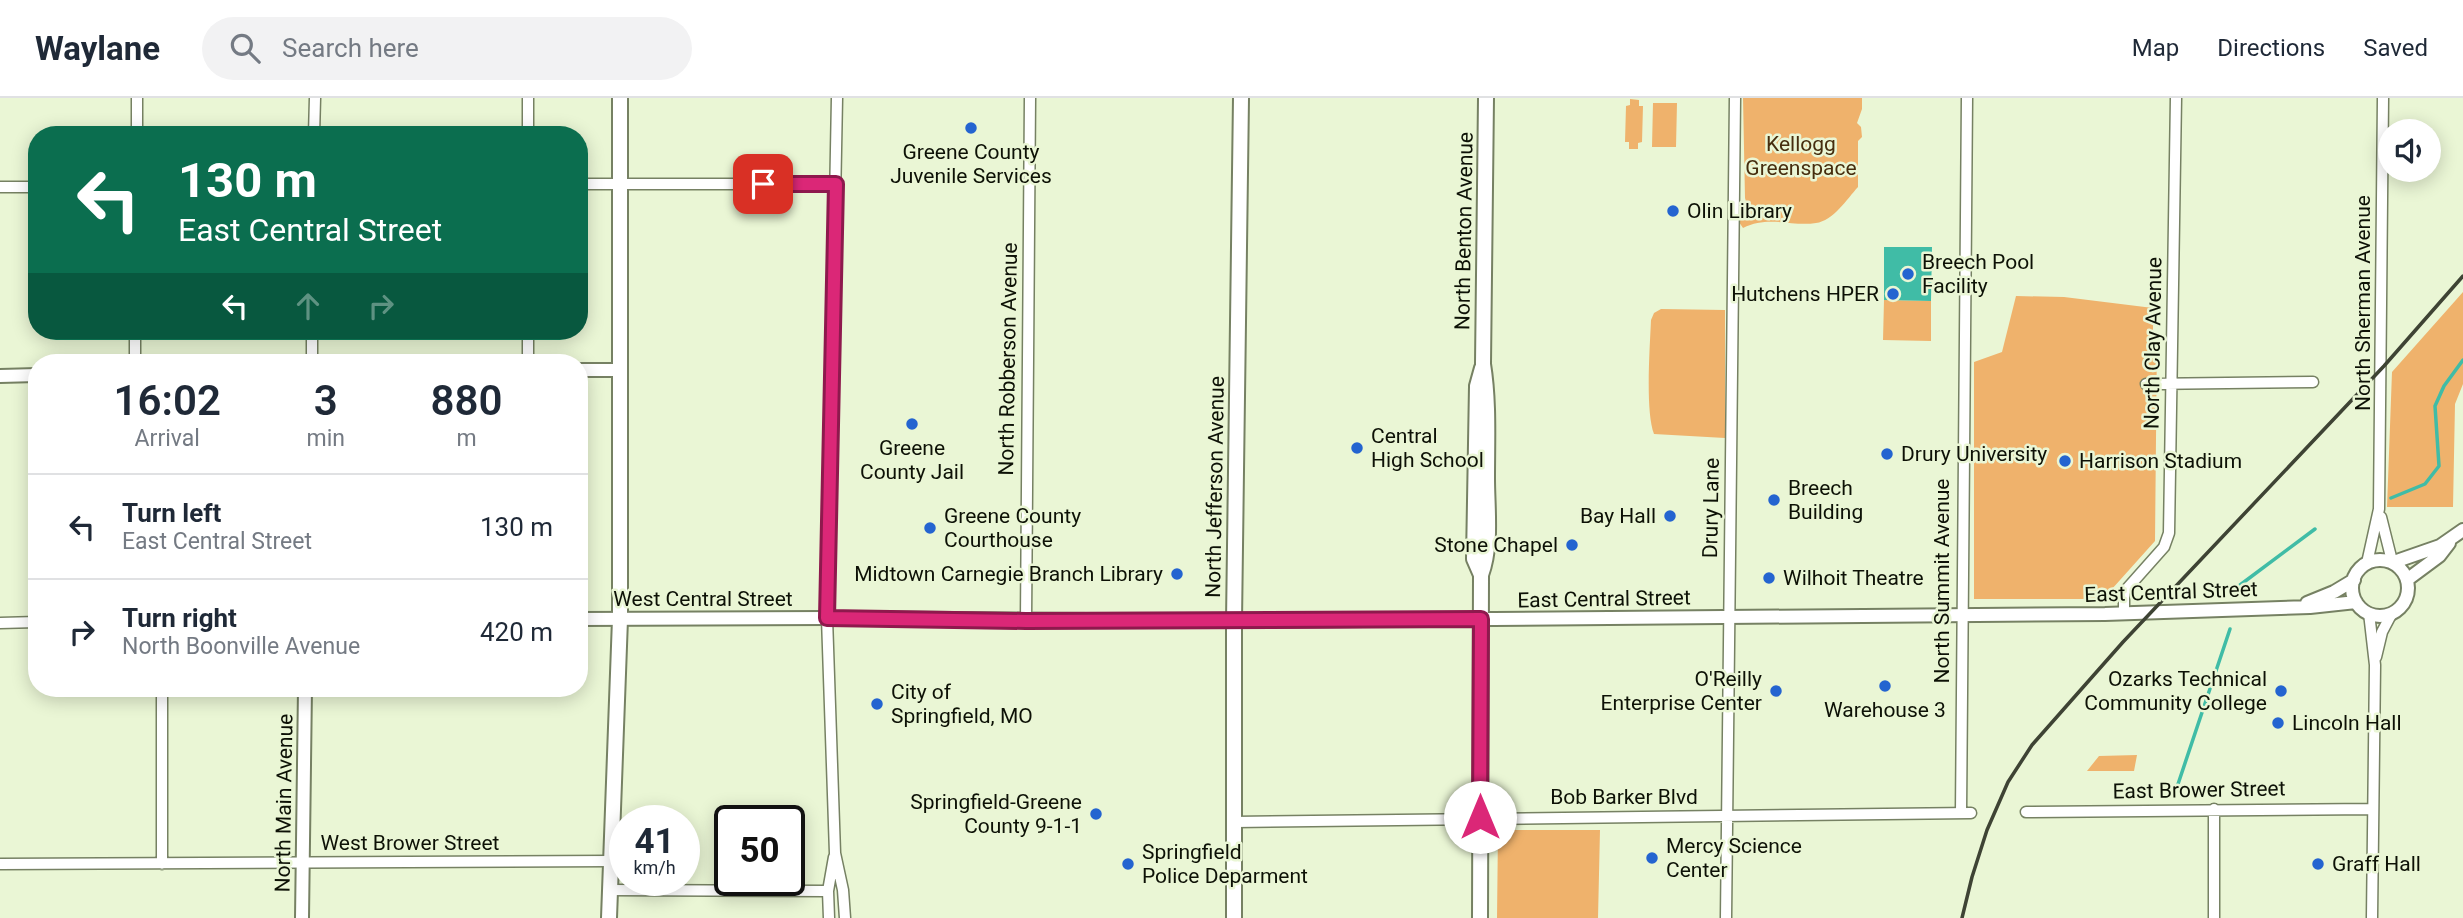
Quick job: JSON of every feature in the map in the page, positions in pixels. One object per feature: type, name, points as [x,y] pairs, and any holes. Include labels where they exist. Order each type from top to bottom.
[{"type":"main road","points":[[613,805],[620,619],[620,98]]},
{"type":"main road","name":"North Jefferson Avenue","points":[[1234,918],[1234,621],[1241,98]]},
{"type":"main road","name":"North Benton Avenue","points":[[1479,917],[1481,575],[1486,560],[1487,530],[1487,388],[1483,364],[1486,98]]},
{"type":"main road","points":[[609,918],[610,896]]},
{"type":"street","points":[[136,126],[137,98]]},
{"type":"street","points":[[314,126],[315,98]]},
{"type":"street","points":[[528,98],[528,126]]},
{"type":"street","points":[[837,98],[827,618],[835,853],[843,890],[845,918]]},
{"type":"street","name":"North Robberson Avenue","points":[[1026,621],[1024,598],[1030,98]]},
{"type":"street","name":"Drury Lane","points":[[1727,918],[1735,98]]},
{"type":"street","name":"North Summit Avenue","points":[[1966,813],[1961,615],[1967,98]]},
{"type":"street","name":"North Clay Avenue","points":[[2124,613],[2124,592],[2164,547],[2169,533],[2176,98]]},
{"type":"street","name":"North Sherman Avenue","points":[[2367,563],[2379,509],[2383,98]]},
{"type":"street","points":[[588,184],[836,184]]},
{"type":"street","points":[[0,187],[28,187]]},
{"type":"street","points":[[588,370],[619,370]]},
{"type":"street","points":[[0,376],[28,375]]},
{"type":"street","points":[[2146,384],[2313,382]]},
{"type":"street","name":"North Sherman Avenue","points":[[2379,509],[2393,562]]},
{"type":"street","points":[[2408,579],[2439,556],[2463,530]]},
{"type":"street","points":[[2393,562],[2408,579],[2407,598],[2402,606],[2392,613],[2377,616],[2368,613],[2356,602],[2353,593],[2354,580],[2361,567],[2379,559],[2393,562],[2419,555],[2452,540]]},
{"type":"street","name":"East Central Street","points":[[2297,607],[2334,592],[2354,580]]},
{"type":"street","name":"East Central Street","points":[[827,618],[1234,621],[1961,615],[2124,613],[2297,607],[2356,602]]},
{"type":"street","points":[[2368,613],[2375,664],[2372,918]]},
{"type":"street","points":[[2375,664],[2382,632],[2392,613]]},
{"type":"street","name":"West Central Street","points":[[588,619],[827,618]]},
{"type":"street","points":[[0,623],[28,622]]},
{"type":"street","points":[[162,697],[162,864]]},
{"type":"street","name":"North Main Avenue","points":[[302,918],[305,697]]},
{"type":"street","points":[[2214,809],[2214,918]]},
{"type":"street","name":"East Brower Street","points":[[2026,812],[2373,809]]},
{"type":"street","name":"Bob Barker Blvd","points":[[1235,822],[1966,813]]},
{"type":"street","points":[[829,918],[828,891],[835,853]]},
{"type":"street","name":"West Brower Street","points":[[0,864],[609,861]]},
{"type":"street","points":[[700,891],[828,891]]},
{"type":"green space","name":"Kellogg Greenspace","points":[[1743,98],[1862,98],[1862,109],[1857,123],[1861,127],[1862,137],[1858,141],[1858,187],[1828,218],[1807,224],[1762,222],[1743,228],[1739,222],[1747,205]]},
{"type":"green space","points":[[1630,99],[1639,100],[1639,106],[1643,106],[1642,142],[1638,143],[1638,149],[1629,149],[1629,142],[1625,142],[1626,106],[1630,105]]},
{"type":"green space","points":[[1653,103],[1677,103],[1676,147],[1652,147]]},
{"type":"green space","points":[[2463,292],[2463,384],[2455,404],[2453,507],[2387,507],[2392,372]]},
{"type":"green space","name":"Harrison Stadium","points":[[2016,296],[2064,297],[2153,308],[2153,333],[2157,337],[2155,541],[2103,599],[1974,599],[1974,362],[2002,352]]},
{"type":"green space","points":[[1884,300],[1931,301],[1931,341],[1883,340]]},
{"type":"green space","points":[[1661,309],[1725,310],[1725,438],[1654,434],[1649,395],[1651,320],[1654,313]]},
{"type":"green space","points":[[2137,755],[2134,771],[2087,771],[2099,756]]},
{"type":"green space","points":[[1498,830],[1600,830],[1598,918],[1497,918]]},
{"type":"water","name":"Breech Pool Facility","points":[[1884,247],[1932,247],[1931,301],[1884,300]]},
{"type":"waterway","points":[[2391,498],[2425,484],[2439,466],[2435,406],[2444,386],[2463,360]]},
{"type":"waterway","points":[[2232,597],[2240,585],[2315,529]]},
{"type":"waterway","points":[[2174,796],[2230,629]]},
{"type":"railway","points":[[1962,918],[1987,830],[2008,782],[2032,745],[2123,642],[2384,366],[2463,276]]},
{"type":"place","name":"Greene County Juvenile Services","points":[[971,128]]},
{"type":"place","name":"Olin Library","points":[[1673,211]]},
{"type":"place","name":"Breech Pool Facility","points":[[1908,274]]},
{"type":"place","name":"Hutchens HPER","points":[[1893,294]]},
{"type":"place","name":"Greene County Jail","points":[[912,424]]},
{"type":"place","name":"Central High School","points":[[1357,448]]},
{"type":"place","name":"Drury University","points":[[1887,454]]},
{"type":"place","name":"Harrison Stadium","points":[[2065,461]]},
{"type":"place","name":"Breech Building","points":[[1774,500]]},
{"type":"place","name":"Bay Hall","points":[[1670,516]]},
{"type":"place","name":"Greene County Courthouse","points":[[930,528]]},
{"type":"place","name":"Stone Chapel","points":[[1572,545]]},
{"type":"place","name":"Midtown Carnegie Branch Library","points":[[1177,574]]},
{"type":"place","name":"Wilhoit Theatre","points":[[1769,578]]},
{"type":"place","name":"Warehouse 3","points":[[1885,686]]},
{"type":"place","name":"O'Reilly Enterprise Center","points":[[1776,691]]},
{"type":"place","name":"Ozarks Technical Community College","points":[[2281,691]]},
{"type":"place","name":"City of Springfield, MO","points":[[877,704]]},
{"type":"place","name":"Lincoln Hall","points":[[2278,723]]},
{"type":"place","name":"Springfield-Greene County 9-1-1","points":[[1096,814]]},
{"type":"place","name":"Mercy Science Center","points":[[1652,858]]},
{"type":"place","name":"Springfield Police Deparment","points":[[1128,864]]},
{"type":"place","name":"Graff Hall","points":[[2318,864]]},
{"type":"route","points":[[763,184],[836,184],[827,618],[1026,621],[1481,619],[1480,817]]}]
